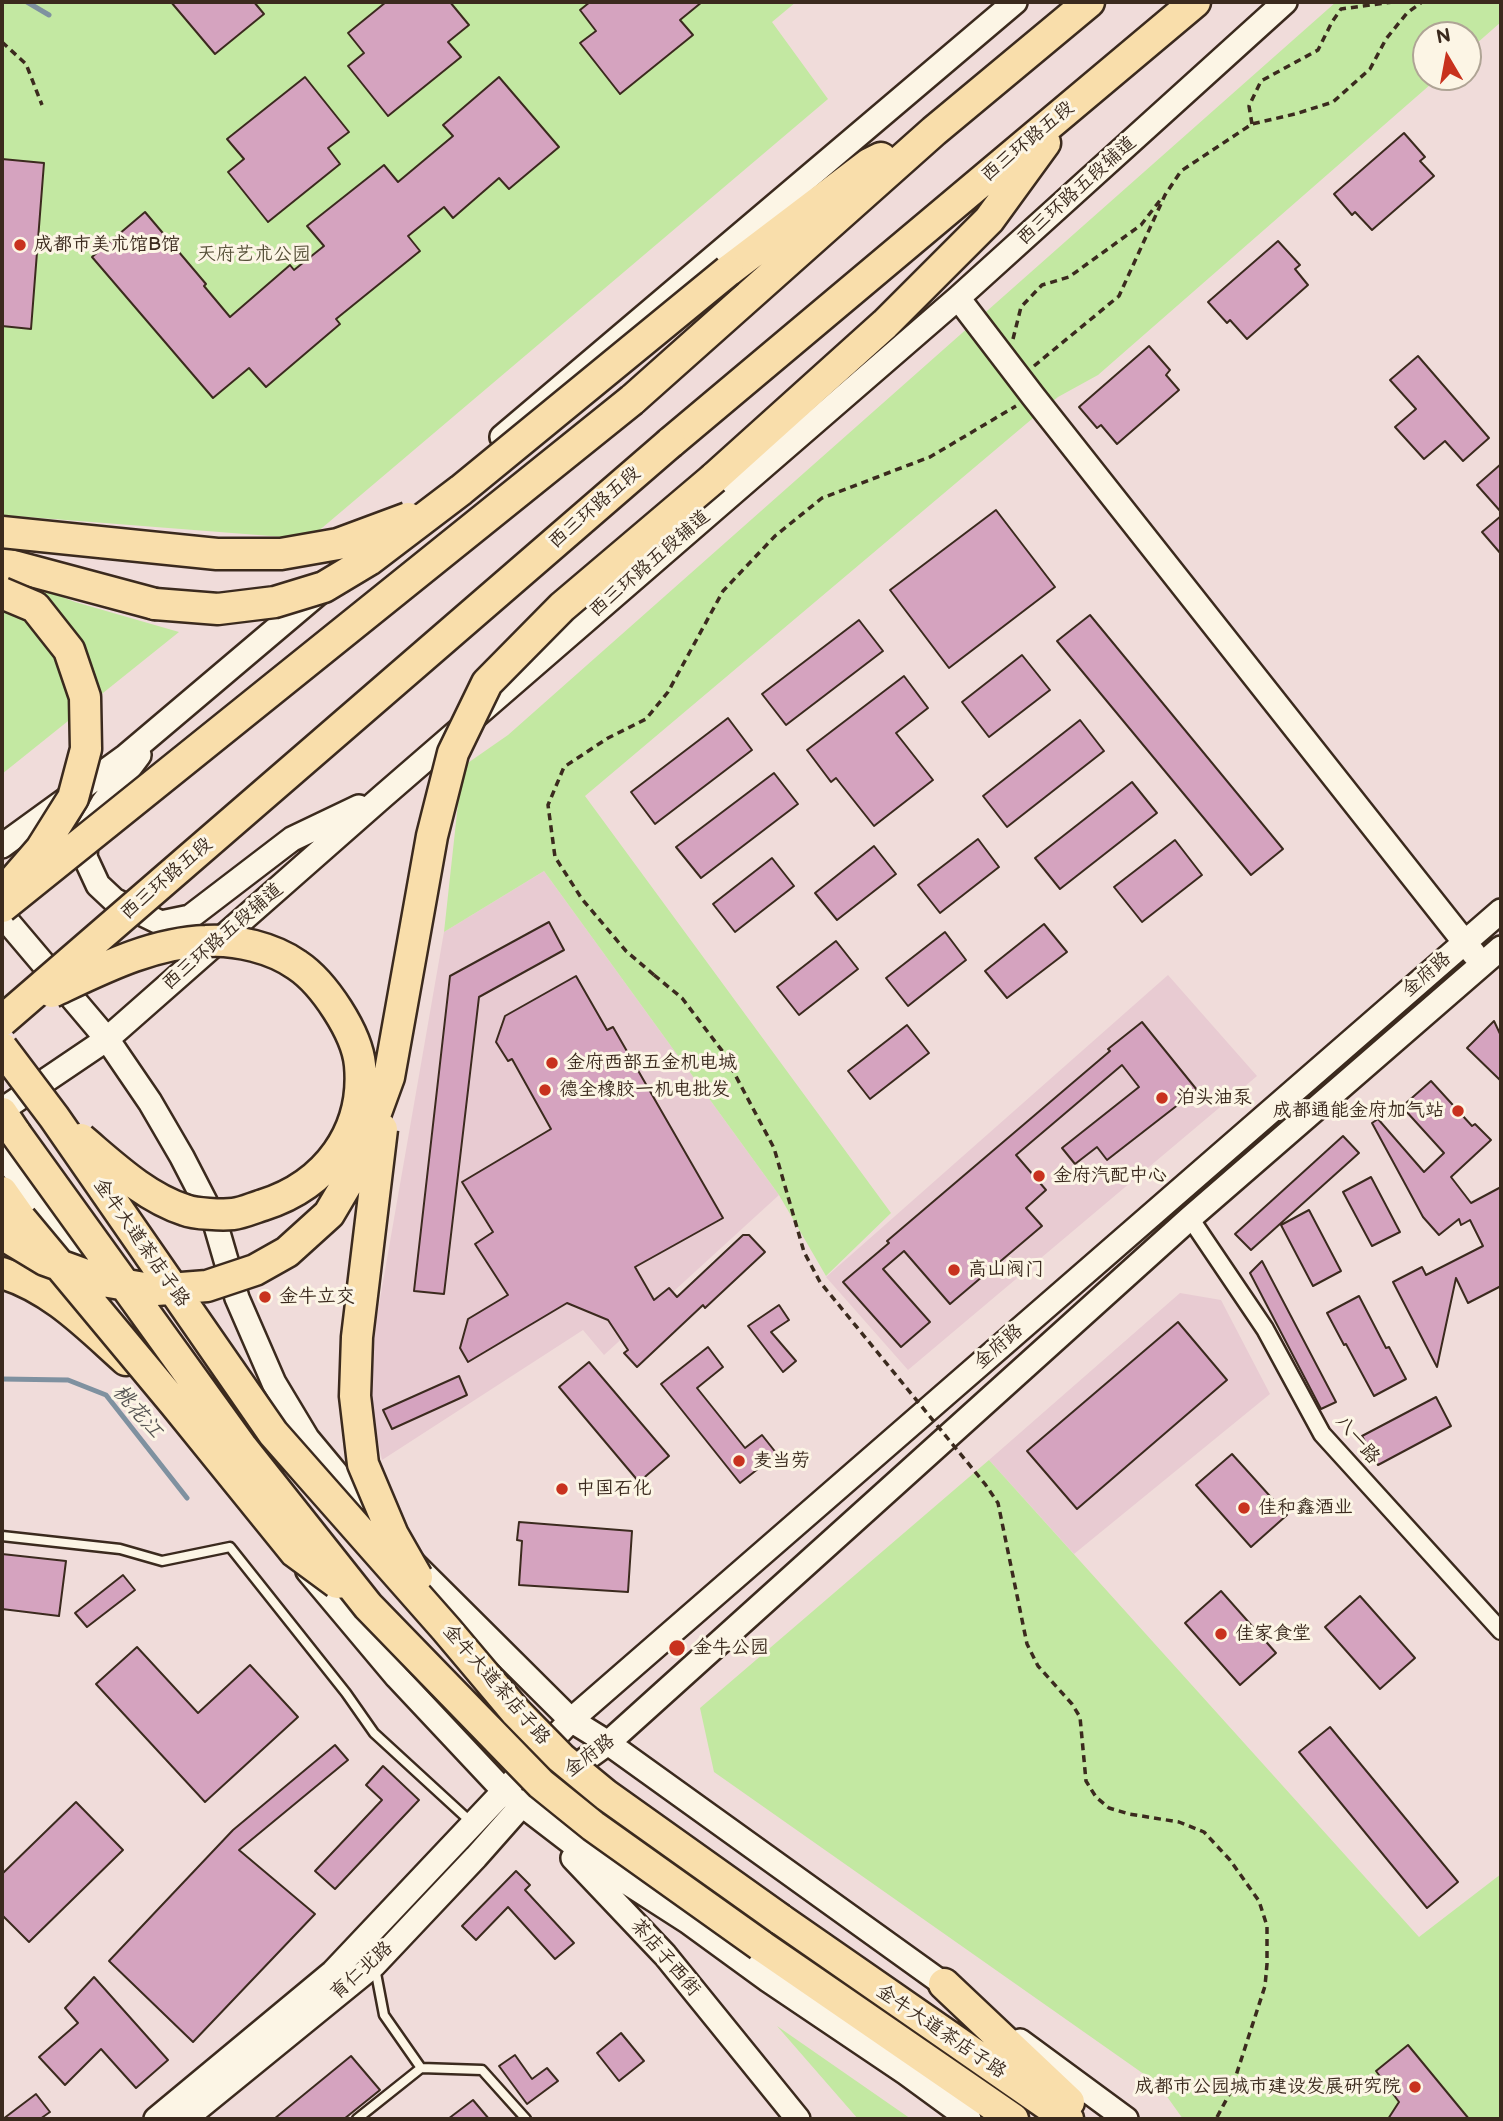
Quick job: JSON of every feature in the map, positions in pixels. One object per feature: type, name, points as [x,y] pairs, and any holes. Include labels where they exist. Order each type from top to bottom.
[{"type":"highway","points":[[2,907],[632,400],[934,131],[1089,2]]},
{"type":"highway","name":"西三环路五段","points":[[9,1016],[670,443],[1195,2]]},
{"type":"highway","points":[[446,1629],[393,1535],[363,1464],[355,1396],[357,1337],[389,1077],[432,836],[453,753],[486,683],[562,607],[714,478],[885,324],[989,220],[1071,107]]},
{"type":"highway","points":[[2,563],[155,604],[218,609],[275,602],[324,587],[369,560],[461,490],[728,271],[869,164],[934,131]]},
{"type":"highway","points":[[2,532],[217,554],[281,554],[338,544],[387,527],[461,490]]},
{"type":"highway","points":[[2,593],[35,607],[68,650],[85,697],[86,749],[73,798],[41,849],[2,894]]},
{"type":"highway","points":[[2,1048],[54,1117],[142,1189],[187,1211],[232,1214],[280,1199],[317,1176],[345,1144],[359,1106],[360,1064],[349,1028],[328,996],[298,965],[260,946],[208,940],[165,946],[116,961],[9,1016]]},
{"type":"highway","points":[[2,1234],[45,1260],[103,1281],[156,1290],[207,1286],[255,1270],[287,1252],[329,1214],[355,1170],[389,1077]]},
{"type":"highway","name":"金牛大道茶店子路","points":[[54,1117],[273,1433],[516,1712],[561,1758],[606,1795],[868,1982],[1068,2119]]},
{"type":"highway","name":"金牛大道茶店子路","points":[[5,1127],[241,1446],[368,1606],[541,1784],[593,1825],[760,1945],[1013,2119]]},
{"type":"highway","points":[[2,1192],[21,1219],[295,1552],[368,1606]]},
{"type":"highway","points":[[2,1273],[59,1300],[175,1404]]},
{"type":"highway","points":[[944,1984],[1087,2119]]},
{"type":"main road","points":[[2,846],[126,756],[1015,2]]},
{"type":"main road","name":"西三环路五段辅道","points":[[5,1127],[958,298],[1285,2]]},
{"type":"main road","points":[[958,298],[1482,965]]},
{"type":"main road","points":[[160,727],[103,803],[87,831],[85,857],[98,885],[114,900],[160,923],[190,917],[292,839],[382,797]]},
{"type":"main road","name":"金府路","points":[[156,2119],[333,1972],[571,1720],[1501,911]]},
{"type":"main road","points":[[2,915],[107,1039],[150,1101],[214,1219],[237,1298],[274,1383],[307,1438],[396,1546],[571,1720],[608,1743],[944,1984],[1126,2119]]},
{"type":"main road","name":"金府路","points":[[523,1805],[608,1743],[1190,1218],[1501,948]]},
{"type":"main road","points":[[5,1127],[34,1199],[208,1443],[276,1531],[397,1678],[504,1791],[603,1867],[687,1921],[969,2119]]},
{"type":"main road","name":"育仁北路","points":[[185,2119],[374,1965],[523,1805]]},
{"type":"main road","name":"茶店子西街","points":[[523,1805],[665,1955],[798,2119]]},
{"type":"street","name":"八一路","points":[[1190,1218],[1265,1329],[1322,1434],[1501,1631]]},
{"type":"lane","points":[[2,1535],[120,1549],[162,1561],[230,1547],[374,1733],[473,1824]]},
{"type":"lane","points":[[374,1965],[384,2015],[421,2068]]},
{"type":"lane","points":[[357,2119],[421,2068],[482,2070],[526,2119]]},
{"type":"path","points":[[1252,124],[1249,106],[1261,81],[1318,50],[1341,9],[1393,2]]},
{"type":"path","points":[[998,351],[1012,342],[1021,307],[1042,285],[1069,277],[1141,225],[1181,171],[1252,124],[1333,102],[1370,69],[1386,39],[1407,13],[1422,2]]},
{"type":"path","points":[[2,42],[26,64],[42,105]]},
{"type":"path","points":[[1165,195],[1119,296],[1026,387],[930,457],[822,498],[775,536],[723,591],[668,692],[646,719],[608,738],[564,767],[548,805],[555,857],[582,899],[626,951],[682,998],[723,1052],[774,1147],[804,1252],[820,1282],[998,1503],[1027,1644],[1038,1666],[1080,1717],[1086,1781],[1096,1797],[1109,1808],[1179,1822],[1204,1832],[1230,1860],[1259,1901],[1266,1926],[1268,1964],[1265,1986],[1231,2091],[1216,2119]]},
{"type":"shaded area","name":"金府西部五金机电城","points":[[544,871],[779,1195],[604,1355],[583,1330],[382,1460],[367,1388],[376,1322],[444,932]]},
{"type":"shaded area","name":"金府汽配中心","points":[[1168,975],[1257,1076],[908,1370],[826,1277]]},
{"type":"shaded area","points":[[1180,1293],[1221,1300],[1270,1394],[1074,1554],[989,1460]]},
{"type":"green space","name":"天府艺术公园","points":[[2,2],[796,2],[772,22],[828,99],[309,539],[2,515]]},
{"type":"green space","points":[[1336,2],[1501,2],[1501,22],[1482,39],[1482,21],[1412,21],[1412,91],[1423,91],[1098,375],[1058,397],[585,796],[891,1213],[826,1276],[779,1195],[544,871],[444,932],[462,767],[508,735]]},
{"type":"green space","points":[[2,576],[14,578],[75,602],[179,632],[2,774]]},
{"type":"green space","name":"金牛公园","points":[[989,1460],[1419,1937],[1501,1874],[1501,2119],[1183,2119],[1158,2084],[714,1772],[700,1708]]},
{"type":"green space","points":[[777,2026],[911,2119],[858,2119]]},
{"type":"building","points":[[171,2],[254,2],[264,14],[215,54]]},
{"type":"building","points":[[386,2],[450,2],[469,25],[448,42],[461,57],[388,116],[348,66],[364,53],[348,33]]},
{"type":"building","points":[[590,2],[702,2],[680,20],[693,35],[620,94],[580,43],[596,31],[580,10]]},
{"type":"building","points":[[305,77],[349,132],[328,148],[340,164],[268,222],[228,172],[244,159],[227,139]]},
{"type":"building","points":[[499,77],[559,147],[509,189],[499,178],[453,218],[444,207],[408,236],[420,251],[336,319],[340,324],[266,387],[249,368],[213,398],[92,257],[145,212],[206,284],[204,286],[230,317],[290,265],[294,270],[324,246],[307,226],[384,165],[398,182],[453,136],[443,125]]},
{"type":"building","points":[[1404,133],[1425,157],[1420,161],[1434,176],[1372,230],[1355,212],[1352,215],[1334,194]]},
{"type":"building","name":"成都市美术馆B馆","points":[[2,159],[44,163],[31,329],[2,326]]},
{"type":"building","points":[[1278,241],[1300,265],[1295,269],[1308,285],[1247,339],[1230,320],[1227,323],[1208,302]]},
{"type":"building","points":[[1149,346],[1170,370],[1166,375],[1179,390],[1117,444],[1101,425],[1097,428],[1079,407]]},
{"type":"building","points":[[1418,356],[1489,438],[1463,461],[1445,441],[1424,459],[1395,427],[1416,409],[1390,380]]},
{"type":"building","points":[[1501,464],[1501,512],[1477,485]]},
{"type":"building","points":[[996,510],[1055,587],[949,668],[890,590]]},
{"type":"building","points":[[1501,516],[1501,554],[1482,532]]},
{"type":"building","points":[[1090,615],[1283,849],[1251,875],[1057,641]]},
{"type":"building","points":[[859,620],[883,651],[786,725],[762,694]]},
{"type":"building","points":[[1022,655],[1050,690],[989,737],[962,702]]},
{"type":"building","points":[[904,676],[928,708],[896,733],[933,780],[874,826],[836,778],[831,782],[807,750]]},
{"type":"building","points":[[728,718],[752,750],[655,824],[631,792]]},
{"type":"building","points":[[1080,720],[1104,751],[1007,827],[983,796]]},
{"type":"building","points":[[774,773],[798,804],[701,878],[676,847]]},
{"type":"building","points":[[1132,782],[1157,813],[1060,889],[1035,858]]},
{"type":"building","points":[[978,839],[999,867],[940,913],[918,885]]},
{"type":"building","points":[[1175,840],[1202,875],[1142,922],[1114,887]]},
{"type":"building","points":[[874,846],[896,874],[837,920],[815,893]]},
{"type":"building","points":[[772,858],[794,886],[735,932],[713,904]]},
{"type":"building","points":[[549,922],[564,950],[479,997],[444,1294],[414,1291],[450,976]]},
{"type":"building","points":[[1044,924],[1067,952],[1007,998],[985,971]]},
{"type":"building","points":[[945,932],[966,960],[908,1006],[886,978]]},
{"type":"building","points":[[836,941],[858,969],[799,1015],[777,987]]},
{"type":"building","points":[[576,976],[607,1030],[613,1027],[723,1218],[635,1267],[654,1300],[669,1288],[677,1297],[743,1235],[749,1235],[765,1252],[637,1367],[624,1353],[628,1350],[608,1320],[567,1303],[468,1362],[460,1348],[468,1319],[508,1295],[475,1244],[493,1232],[462,1182],[551,1129],[512,1059],[508,1061],[496,1042],[505,1016]]},
{"type":"building","points":[[1494,1021],[1501,1036],[1501,1081],[1467,1048]]},
{"type":"building","points":[[1142,1022],[1197,1090],[1107,1160],[1097,1147],[1075,1164],[1062,1148],[1139,1087],[1122,1065],[1016,1155],[1046,1190],[1026,1208],[1042,1226],[950,1304],[904,1251],[883,1269],[930,1322],[901,1347],[843,1282]]},
{"type":"building","points":[[907,1025],[929,1053],[870,1099],[848,1071]]},
{"type":"building","points":[[1431,1081],[1472,1126],[1475,1124],[1491,1140],[1451,1177],[1471,1203],[1501,1187],[1501,1286],[1468,1303],[1456,1278],[1437,1367],[1393,1282],[1422,1267],[1426,1275],[1483,1246],[1470,1220],[1461,1225],[1459,1219],[1439,1235],[1423,1217],[1372,1123],[1378,1119],[1424,1172],[1444,1153],[1405,1110],[1405,1104]]},
{"type":"building","points":[[1343,1136],[1359,1153],[1251,1250],[1235,1234]]},
{"type":"building","points":[[1371,1177],[1400,1232],[1372,1246],[1343,1192]]},
{"type":"building","points":[[1309,1210],[1341,1271],[1313,1286],[1281,1225]]},
{"type":"building","points":[[1262,1261],[1336,1402],[1321,1409],[1250,1273]]},
{"type":"building","points":[[1359,1296],[1386,1348],[1389,1347],[1406,1379],[1374,1396],[1327,1313]]},
{"type":"building","points":[[779,1305],[789,1320],[771,1332],[796,1361],[783,1372],[748,1326]]},
{"type":"building","points":[[1178,1322],[1227,1380],[1077,1509],[1027,1451]]},
{"type":"building","points":[[708,1347],[723,1367],[697,1388],[745,1448],[762,1435],[777,1454],[740,1483],[661,1384]]},
{"type":"building","points":[[589,1362],[669,1456],[639,1482],[559,1387]]},
{"type":"building","points":[[459,1376],[467,1395],[392,1429],[383,1410]]},
{"type":"building","points":[[1436,1397],[1451,1426],[1378,1465],[1362,1436]]},
{"type":"building","points":[[1232,1454],[1287,1515],[1251,1547],[1196,1485]]},
{"type":"building","points":[[519,1522],[632,1531],[628,1592],[519,1585],[522,1541],[517,1540]]},
{"type":"building","points":[[2,1554],[66,1561],[59,1616],[2,1609]]},
{"type":"building","points":[[123,1575],[135,1590],[87,1627],[75,1613]]},
{"type":"building","points":[[1221,1591],[1276,1653],[1240,1685],[1185,1623]]},
{"type":"building","points":[[1360,1596],[1415,1658],[1380,1689],[1325,1627]]},
{"type":"building","points":[[137,1647],[198,1713],[250,1665],[298,1717],[205,1802],[96,1684]]},
{"type":"building","points":[[1330,1727],[1458,1882],[1427,1908],[1299,1752]]},
{"type":"building","points":[[335,1745],[348,1760],[239,1850],[315,1914],[193,2042],[109,1961],[233,1830]]},
{"type":"building","points":[[383,1766],[419,1800],[335,1889],[315,1871],[382,1800],[366,1785]]},
{"type":"building","points":[[76,1802],[123,1850],[29,1942],[2,1915],[2,1874]]},
{"type":"building","points":[[516,1871],[530,1885],[525,1890],[574,1943],[555,1959],[508,1907],[476,1940],[462,1926]]},
{"type":"building","points":[[94,1977],[168,2060],[136,2088],[101,2049],[65,2085],[39,2057],[78,2023],[65,2008]]},
{"type":"building","points":[[621,2033],[644,2061],[619,2081],[597,2053]]},
{"type":"building","name":"成都市公园城市建设发展研究院","points":[[1408,2045],[1469,2119],[1388,2119],[1399,2102],[1376,2071]]},
{"type":"building","points":[[515,2055],[532,2079],[547,2068],[558,2081],[527,2104],[499,2066]]},
{"type":"building","points":[[351,2056],[380,2090],[344,2119],[274,2119]]},
{"type":"building","points":[[36,2094],[50,2112],[40,2119],[3,2119]]},
{"type":"building","points":[[473,2100],[489,2119],[448,2119]]},
{"type":"waterway","points":[[27,2],[49,15]]},
{"type":"waterway","name":"桃花江","points":[[2,1379],[68,1380],[106,1395],[187,1498]]},
{"type":"place","name":"成都市美术馆B馆","points":[[20,245]]},
{"type":"place","name":"金府西部五金机电城","points":[[552,1063]]},
{"type":"place","name":"德全橡胶一机电批发","points":[[545,1090]]},
{"type":"place","name":"泊头油泵","points":[[1162,1098]]},
{"type":"place","name":"成都通能金府加气站","points":[[1458,1111]]},
{"type":"place","name":"金府汽配中心","points":[[1039,1176]]},
{"type":"place","name":"高山阀门","points":[[954,1270]]},
{"type":"place","name":"金牛立交","points":[[265,1297]]},
{"type":"place","name":"麦当劳","points":[[739,1461]]},
{"type":"place","name":"中国石化","points":[[562,1489]]},
{"type":"place","name":"佳和鑫酒业","points":[[1244,1508]]},
{"type":"place","name":"佳家食堂","points":[[1221,1634]]},
{"type":"place","name":"金牛公园","points":[[677,1648]]},
{"type":"place","name":"成都市公园城市建设发展研究院","points":[[1415,2087]]}]
